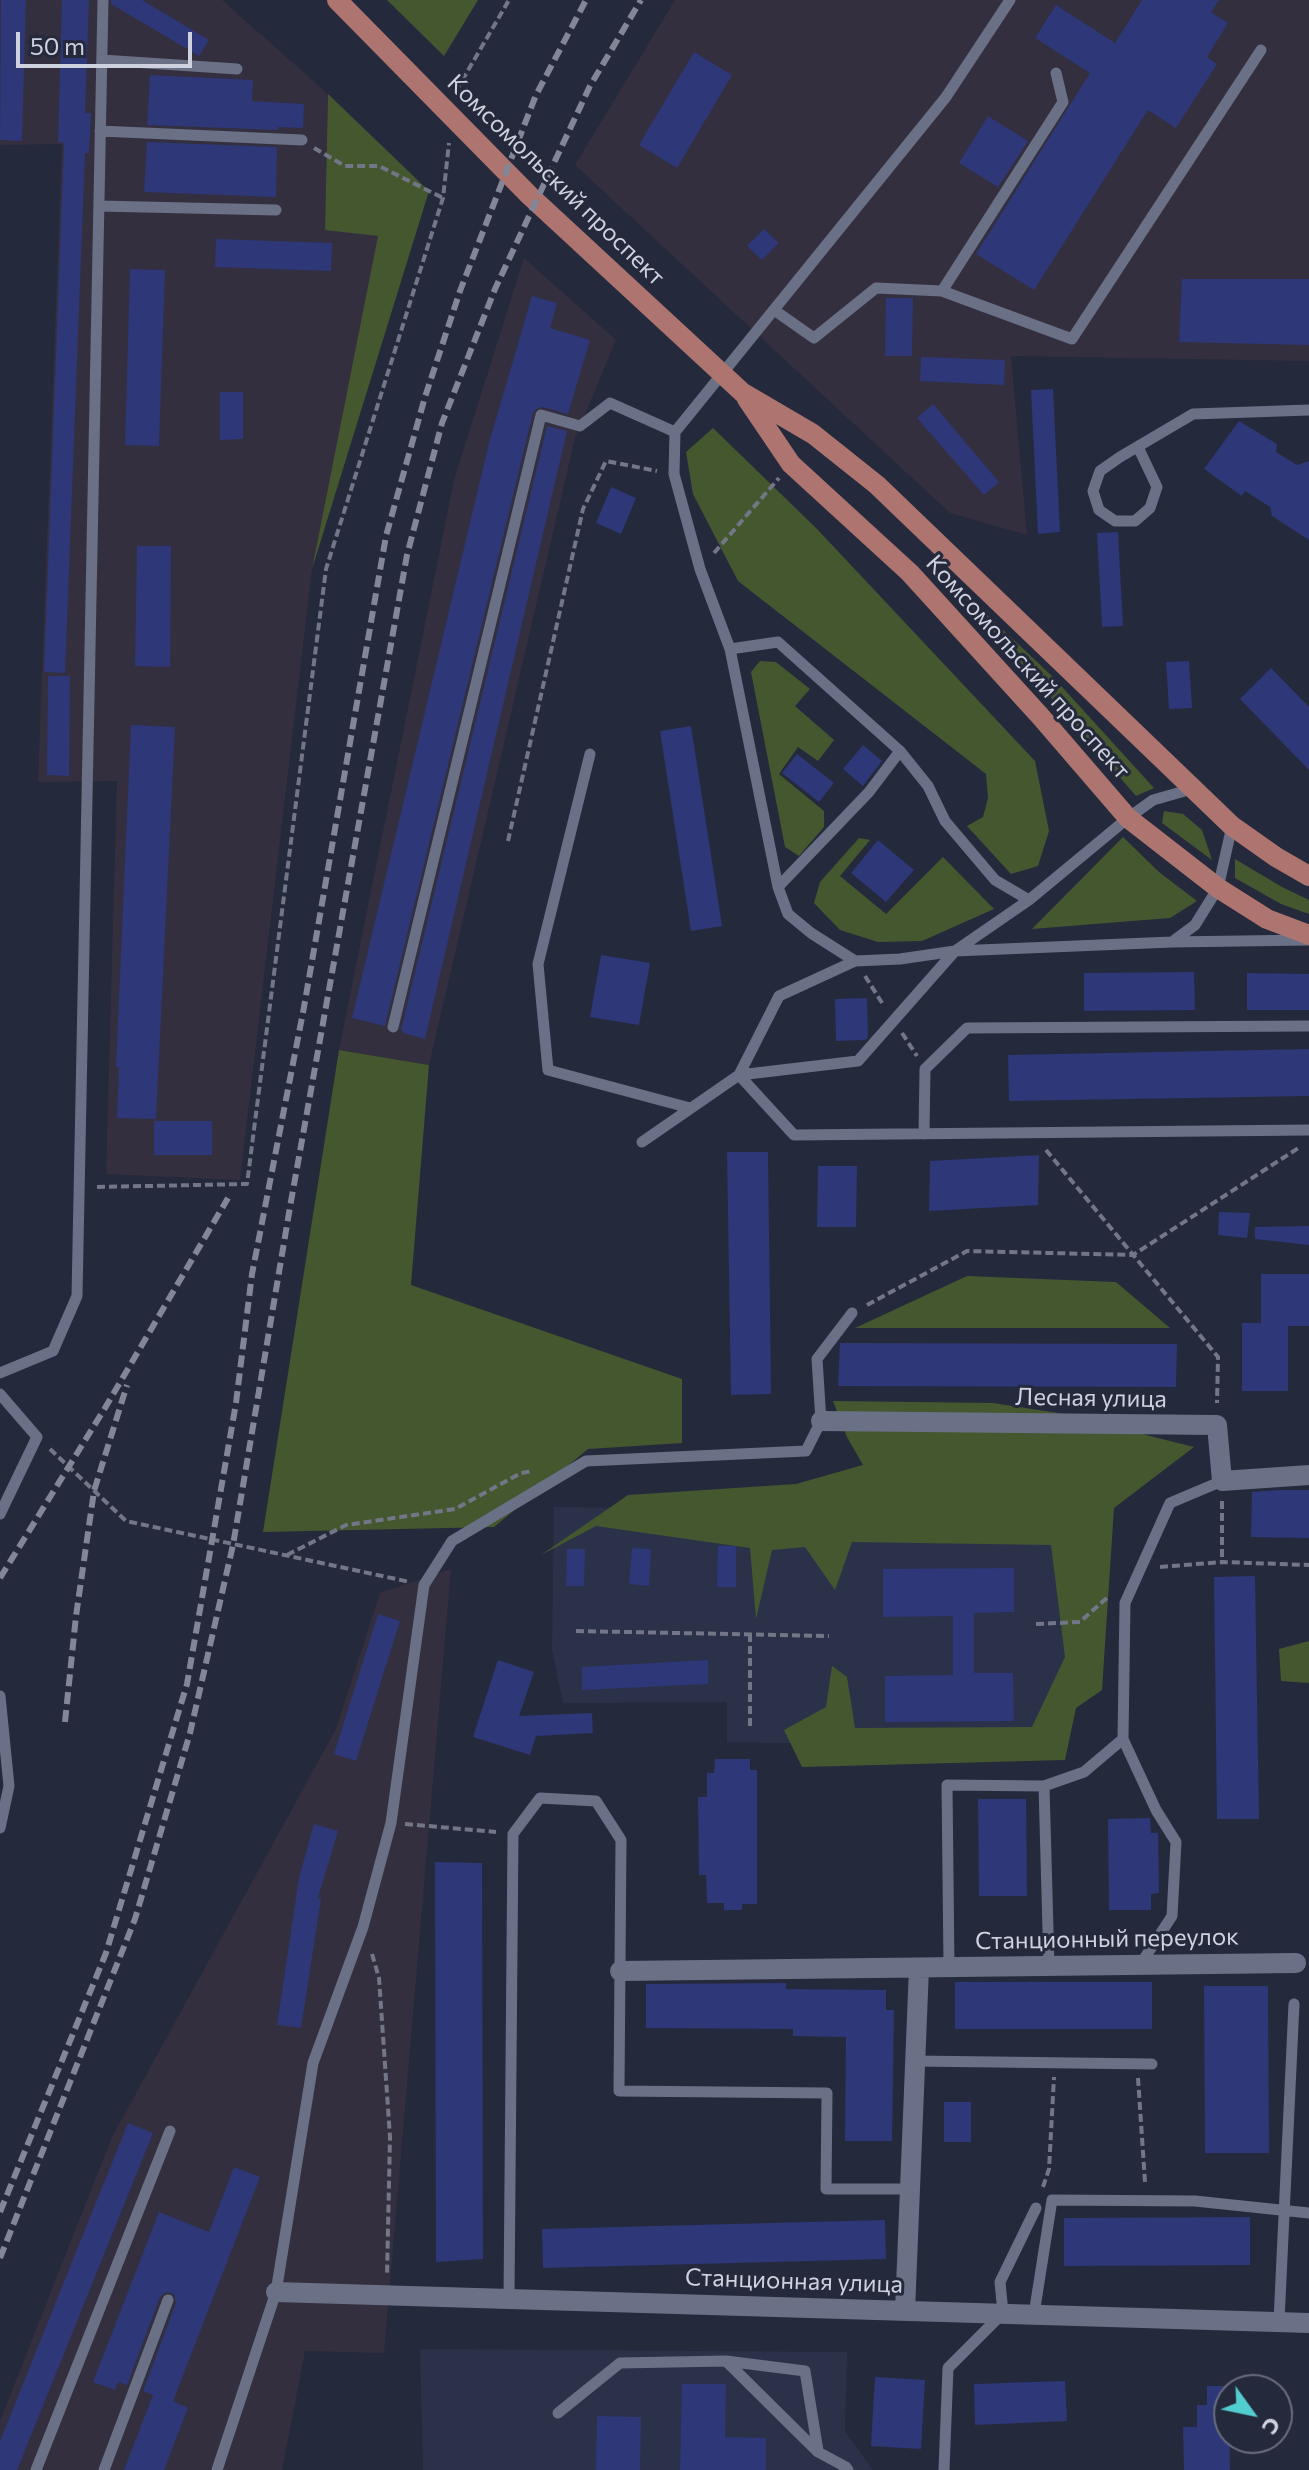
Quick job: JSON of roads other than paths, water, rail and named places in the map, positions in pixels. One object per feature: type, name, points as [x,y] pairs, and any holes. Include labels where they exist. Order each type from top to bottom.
[{"type":"main road","name":"Комсомольский проспект","points":[[337,0],[530,196],[743,393],[813,434],[877,485],[1232,826],[1309,876]]},
{"type":"main road","name":"Комсомольский проспект","points":[[743,393],[791,464],[910,573],[1128,818],[1218,888],[1267,919],[1309,937]]},
{"type":"street","name":"Лесная улица","points":[[821,1421],[1217,1425],[1222,1481]]},
{"type":"street","points":[[1222,1481],[1309,1475]]},
{"type":"street","name":"Станционный переулок","points":[[620,1971],[1296,1963]]},
{"type":"street","points":[[905,2311],[919,1968]]},
{"type":"street","name":"Станционная улица","points":[[276,2292],[1309,2323]]},
{"type":"lane","points":[[0,1373],[53,1351],[77,1296],[103,0]]},
{"type":"lane","points":[[855,961],[788,914],[778,887],[730,649],[700,569],[674,474],[675,432],[946,97],[1010,0]]},
{"type":"lane","points":[[774,310],[814,338],[876,288],[942,291],[1072,339],[1261,50]]},
{"type":"lane","points":[[102,60],[237,69]]},
{"type":"lane","points":[[942,291],[1063,102],[1056,73]]},
{"type":"lane","points":[[100,131],[302,140]]},
{"type":"lane","points":[[99,206],[276,210]]},
{"type":"lane","points":[[393,1027],[541,415],[580,426],[610,403],[675,432]]},
{"type":"lane","points":[[1138,447],[1157,487],[1150,508],[1135,521],[1115,521],[1099,510],[1093,491],[1100,471],[1138,447],[1193,414],[1309,410]]},
{"type":"lane","points":[[730,649],[778,642],[900,751],[928,786],[945,821],[995,880],[1029,900]]},
{"type":"lane","points":[[778,887],[869,792],[900,751]]},
{"type":"lane","points":[[590,754],[538,964],[548,1070],[690,1108]]},
{"type":"lane","points":[[642,1142],[739,1075],[858,1061],[955,951],[1029,900],[1153,800],[1192,789]]},
{"type":"lane","points":[[1172,942],[1195,925],[1218,888],[1232,826]]},
{"type":"lane","points":[[739,1075],[779,996],[855,961],[900,959],[955,951],[1309,937]]},
{"type":"lane","points":[[924,1134],[925,1069],[967,1028],[1309,1026]]},
{"type":"lane","points":[[739,1075],[794,1135],[1309,1130]]},
{"type":"lane","points":[[217,2470],[276,2292],[313,2063],[363,1927],[391,1823],[424,1585],[452,1541],[586,1461],[806,1451],[821,1421],[817,1359],[852,1313]]},
{"type":"lane","points":[[0,1394],[37,1437],[0,1514]]},
{"type":"lane","points":[[1140,1965],[1172,1916],[1176,1842],[1156,1810],[1123,1739],[1125,1603],[1170,1503],[1222,1481]]},
{"type":"lane","points":[[0,1696],[9,1786],[0,1828]]},
{"type":"lane","points":[[949,1967],[947,1785],[1044,1786],[1084,1772],[1123,1739]]},
{"type":"lane","points":[[1044,1786],[1049,1966]]},
{"type":"lane","points":[[509,2297],[513,1834],[540,1798],[596,1801],[621,1840],[619,2091],[827,2093],[826,2189],[910,2189]]},
{"type":"lane","points":[[1279,2321],[1294,2004]]},
{"type":"lane","points":[[915,2061],[1152,2064]]},
{"type":"lane","points":[[36,2470],[170,2131]]},
{"type":"lane","points":[[1034,2314],[1052,2200],[1195,2201],[1285,2213],[1309,2213]]},
{"type":"lane","points":[[944,2470],[948,2368],[1003,2313],[1000,2282],[1036,2208]]},
{"type":"lane","points":[[104,2470],[168,2300]]},
{"type":"lane","points":[[726,2361],[818,2452],[848,2470]]},
{"type":"lane","points":[[558,2413],[620,2363],[726,2361],[805,2371],[818,2452]]},
{"type":"railway","points":[[0,2212],[106,1953],[187,1684],[236,1403],[252,1274],[304,1007],[386,536],[425,397],[460,291],[536,95],[586,0]]},
{"type":"railway","points":[[0,2258],[135,1919],[190,1733],[233,1545],[407,555],[442,423],[495,289],[590,86],[641,0]]},
{"type":"railway","points":[[0,1578],[105,1408],[228,1198]]},
{"type":"railway","points":[[65,1722],[94,1491],[127,1385]]}]
